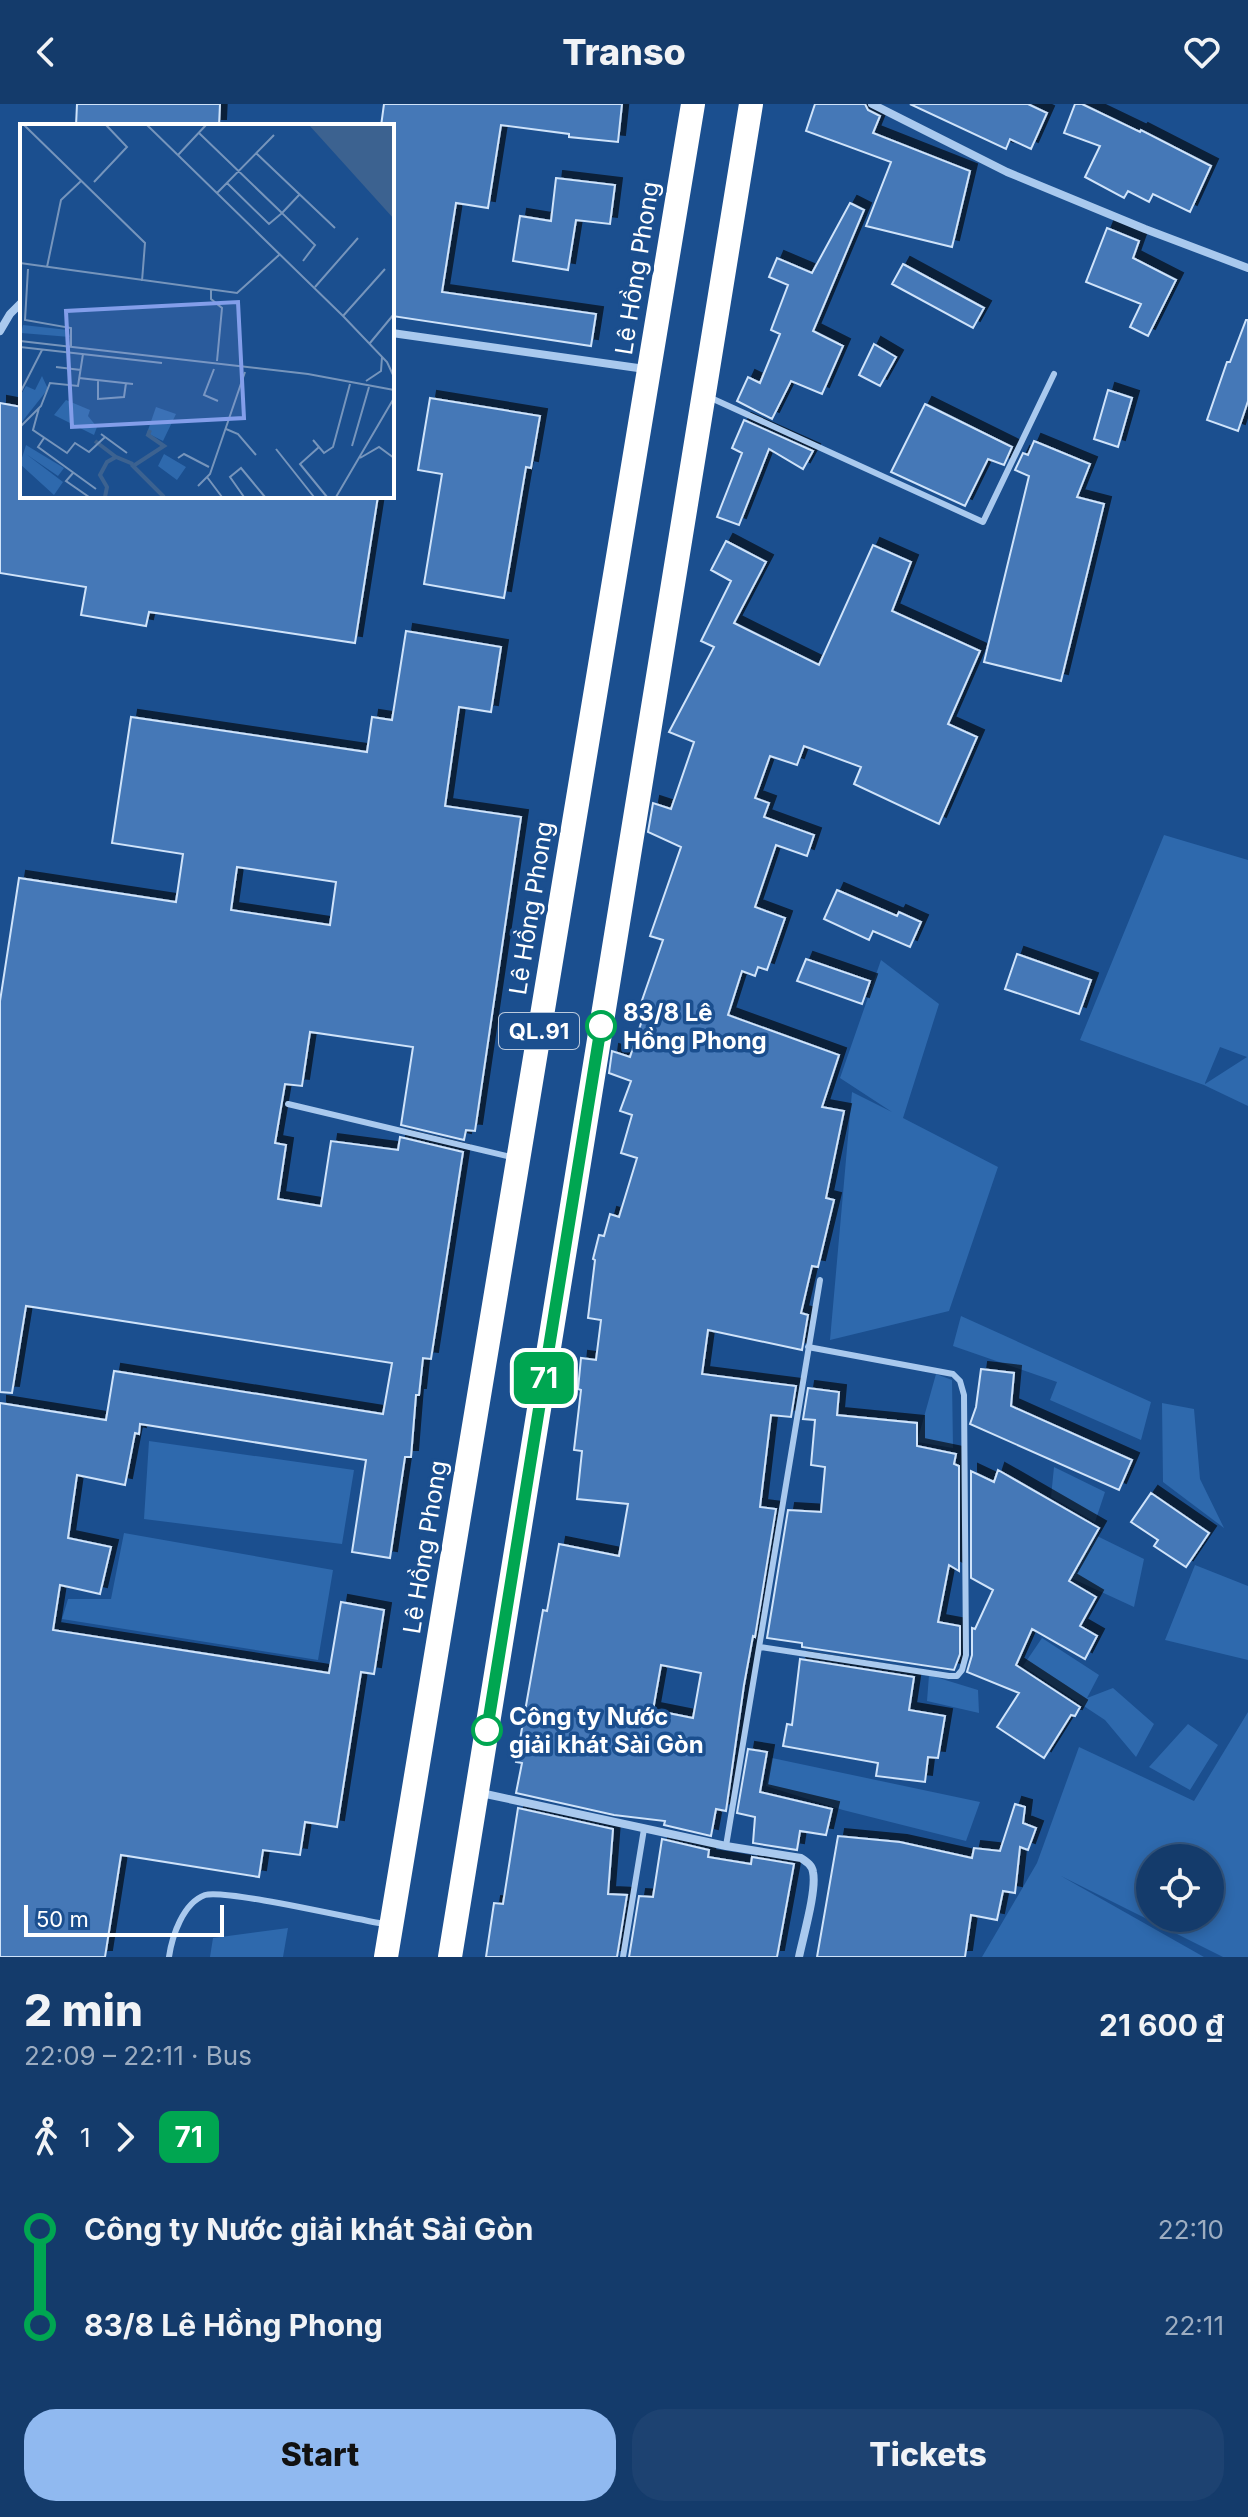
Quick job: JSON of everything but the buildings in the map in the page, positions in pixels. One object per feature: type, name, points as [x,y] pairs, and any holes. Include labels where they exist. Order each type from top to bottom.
[{"type":"highway","name":"Lê Hồng Phong","points":[[386,1957],[693,104]]},
{"type":"highway","name":"QL.91","points":[[450,1957],[751,104]]},
{"type":"street","points":[[872,104],[1007,172],[1248,268]]},
{"type":"street","points":[[0,331],[20,304]]},
{"type":"street","points":[[394,333],[649,370]]},
{"type":"street","points":[[477,1792],[726,1846],[801,1858],[809,1863],[813,1885],[799,1957]]},
{"type":"lane","points":[[704,395],[983,522],[1054,374]]},
{"type":"lane","points":[[288,1104],[518,1159]]},
{"type":"lane","points":[[726,1846],[820,1280]]},
{"type":"lane","points":[[760,1647],[949,1676],[957,1676],[962,1670],[966,1655],[964,1395],[960,1381],[953,1374],[808,1347]]},
{"type":"lane","points":[[623,1957],[644,1829]]},
{"type":"lane","points":[[169,1957],[171,1940],[184,1912],[205,1895],[234,1896],[391,1925]]},
{"type":"shaded area","points":[[1164,835],[1248,860],[1248,1106],[1204,1085],[1080,1040]],"holes":[[[1220,1047],[1247,1057],[1205,1084]]]},
{"type":"shaded area","points":[[881,960],[939,1004],[903,1118],[998,1167],[949,1311],[830,1340],[852,1092],[892,1112],[840,1078]]},
{"type":"shaded area","points":[[961,1316],[1151,1402],[1141,1440],[1050,1400],[1057,1382],[953,1346]]},
{"type":"shaded area","points":[[936,1374],[952,1380],[953,1448],[917,1442]]},
{"type":"shaded area","points":[[1162,1403],[1194,1409],[1200,1479],[1224,1528],[1163,1482]]},
{"type":"shaded area","points":[[149,1441],[354,1470],[342,1544],[144,1519]]},
{"type":"shaded area","points":[[1054,1467],[1105,1492],[1095,1522],[1051,1497]]},
{"type":"shaded area","points":[[124,1533],[333,1570],[318,1660],[62,1619],[68,1599],[111,1599]]},
{"type":"shaded area","points":[[1097,1536],[1144,1559],[1134,1607],[1071,1578]]},
{"type":"shaded area","points":[[1195,1565],[1248,1586],[1248,1660],[1165,1640]]},
{"type":"shaded area","points":[[1042,1638],[1099,1675],[1087,1698],[1113,1688],[1154,1724],[1136,1757],[1105,1720],[1023,1666]]},
{"type":"shaded area","points":[[929,1675],[978,1690],[979,1713],[927,1701]]},
{"type":"shaded area","points":[[1248,1712],[1248,1957],[1223,1957],[1173,1932],[1224,1932],[1224,1844],[1136,1844],[1136,1914],[1061,1876],[1136,1918],[1136,1932],[1160,1932],[1204,1957],[982,1957],[1037,1863],[1079,1747],[1194,1801]]},
{"type":"shaded area","points":[[1188,1724],[1218,1745],[1190,1790],[1149,1767]]},
{"type":"shaded area","points":[[772,1758],[980,1802],[966,1841],[843,1810],[766,1786]]},
{"type":"shaded area","points":[[288,1928],[283,1957],[210,1957],[213,1938]]},
{"type":"bus line","name":"71","points":[[487,1730],[601,1026]]},
{"type":"place","name":"83/8 Lê Hồng Phong","points":[[601,1026]]},
{"type":"place","name":"Công ty Nước giải khát Sài Gòn","points":[[487,1730]]}]
